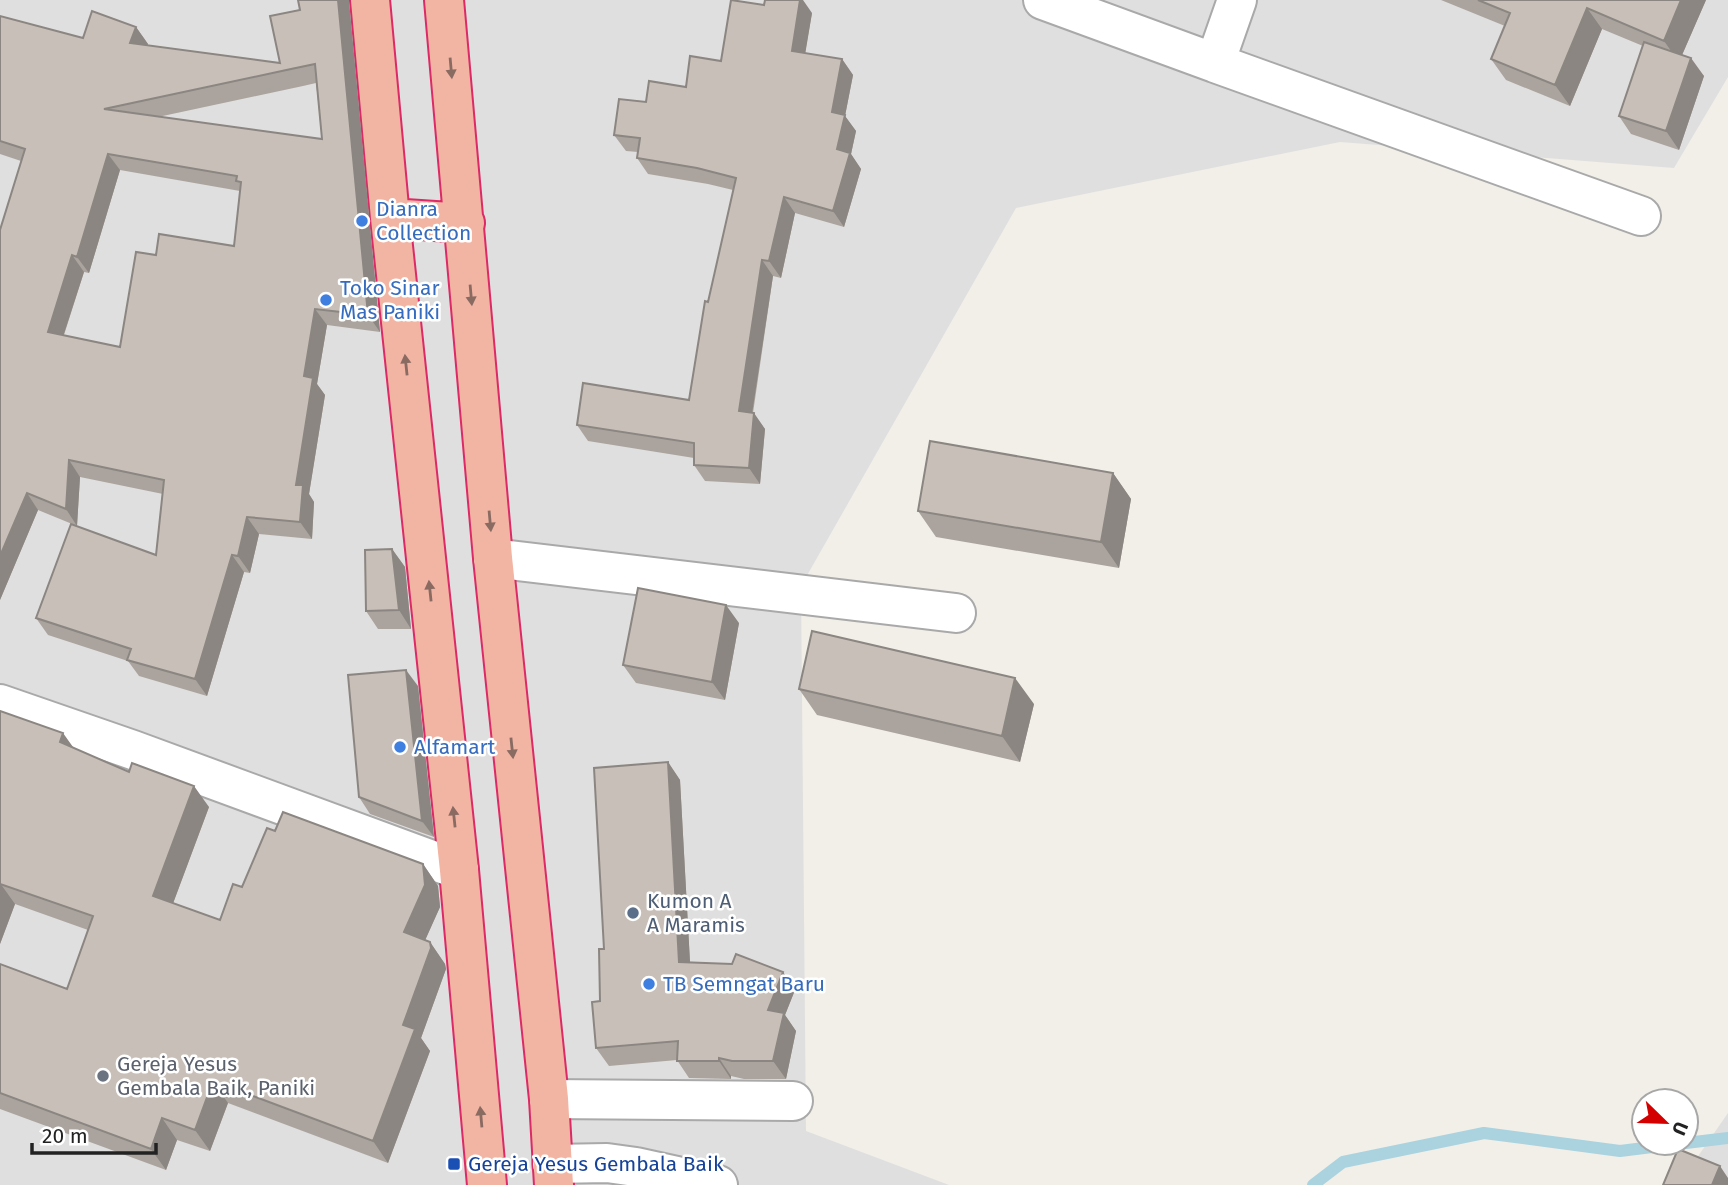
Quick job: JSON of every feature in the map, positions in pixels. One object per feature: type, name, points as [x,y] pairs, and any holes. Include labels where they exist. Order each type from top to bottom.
[{"type":"highway","points":[[370,0],[390,218],[459,870],[487,1185]]},
{"type":"highway","points":[[444,0],[492,558],[549,1099],[553,1174]]},
{"type":"highway","points":[[390,218],[465,223]]},
{"type":"street","points":[[1043,0],[1641,216]]},
{"type":"street","points":[[1215,63],[1237,0]]},
{"type":"street","points":[[492,558],[956,613]]},
{"type":"street","points":[[0,704],[459,870]]},
{"type":"street","points":[[549,1099],[793,1101]]},
{"type":"street","points":[[553,1174],[607,1163],[718,1185]]},
{"type":"shaded area","points":[[0,0],[1728,0],[1728,77],[1674,168],[1340,142],[1016,208],[801,586],[806,1131],[949,1185],[0,1185]]},
{"type":"shaded area","points":[[1728,1113],[1728,1185],[1678,1185]]},
{"type":"building","points":[[298,0],[338,0],[368,315],[315,309],[304,376],[313,378],[296,485],[303,485],[300,522],[247,517],[238,556],[232,555],[195,679],[127,660],[131,649],[36,618],[71,524],[156,555],[164,480],[69,460],[66,509],[27,493],[0,556],[0,230],[25,149],[0,141],[0,16],[83,38],[92,11],[136,27],[130,43],[280,63],[270,16],[300,10]],"holes":[[[315,64],[322,139],[104,109],[291,69]],[[108,154],[237,176],[236,181],[241,182],[234,246],[159,234],[156,255],[136,252],[120,347],[48,332],[72,255],[77,257]]]},
{"type":"building","points":[[731,0],[764,5],[765,0],[800,0],[792,51],[842,59],[832,112],[845,115],[837,149],[850,153],[833,211],[784,197],[769,261],[762,260],[739,411],[754,413],[749,468],[694,465],[694,443],[577,425],[583,383],[689,400],[705,301],[708,302],[736,178],[637,158],[640,138],[614,135],[619,99],[646,102],[649,81],[686,87],[690,56],[721,61]]},
{"type":"building","points":[[1478,0],[1681,0],[1664,41],[1587,8],[1555,85],[1491,59],[1510,13]]},
{"type":"building","points":[[1644,42],[1691,58],[1666,131],[1619,116]]},
{"type":"building","points":[[930,441],[1113,473],[1101,542],[918,511]]},
{"type":"building","points":[[392,549],[399,610],[366,611],[365,550]]},
{"type":"building","points":[[638,588],[726,605],[712,682],[623,665]]},
{"type":"building","points":[[812,631],[1015,678],[1002,736],[799,689]]},
{"type":"building","points":[[406,670],[422,821],[359,797],[348,675]]},
{"type":"building","points":[[0,711],[63,733],[60,742],[129,772],[132,763],[194,786],[153,896],[220,920],[233,884],[242,887],[267,828],[275,831],[283,812],[423,864],[425,885],[404,932],[430,942],[431,948],[403,1025],[415,1029],[373,1141],[213,1081],[195,1130],[162,1118],[151,1149],[0,1093],[0,964],[67,989],[93,916],[0,884]]},
{"type":"building","points":[[668,762],[679,962],[732,964],[736,954],[783,972],[768,1010],[784,1013],[773,1061],[732,1061],[719,1058],[719,1061],[677,1061],[678,1041],[596,1048],[592,1002],[600,1001],[599,949],[604,949],[594,768]]},
{"type":"building","points":[[1675,1157],[1698,1157],[1720,1166],[1712,1185],[1663,1185]]},
{"type":"waterway","points":[[1313,1185],[1343,1162],[1484,1133],[1620,1151],[1630,1150]]},
{"type":"waterway","points":[[1700,1141],[1728,1138]]},
{"type":"place","name":"Dianra Collection","points":[[362,221]]},
{"type":"place","name":"Toko Sinar Mas Paniki","points":[[326,300]]},
{"type":"place","name":"Alfamart","points":[[400,747]]},
{"type":"place","name":"Kumon A A Maramis","points":[[633,913]]},
{"type":"place","name":"TB Semngat Baru","points":[[649,984]]},
{"type":"place","name":"Gereja Yesus Gembala Baik, Paniki","points":[[103,1076]]},
{"type":"place","name":"Gereja Yesus Gembala Baik","points":[[454,1164]]}]
